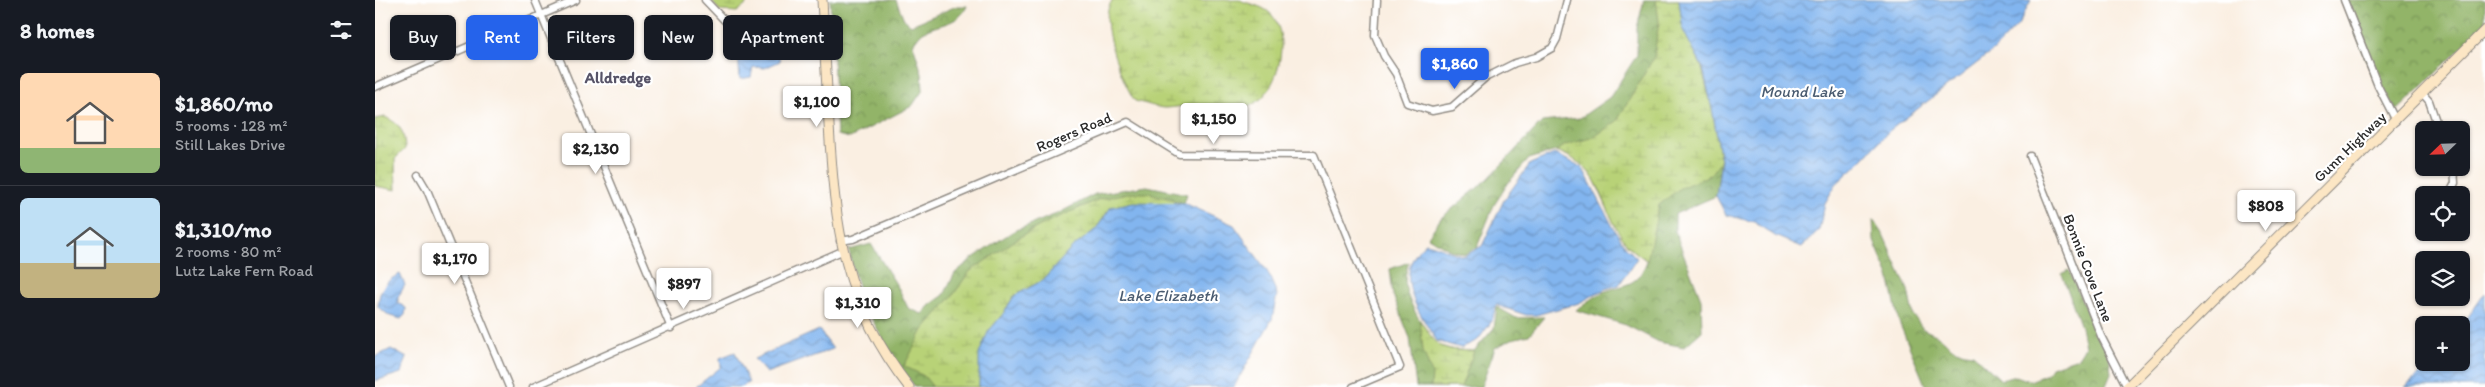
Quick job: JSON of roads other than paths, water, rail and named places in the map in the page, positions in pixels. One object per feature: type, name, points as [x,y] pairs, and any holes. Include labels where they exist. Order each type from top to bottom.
[{"type":"main road","points":[[822,0],[823,15]]},
{"type":"main road","name":"Gunn Highway","points":[[2127,387],[2396,121],[2485,30]]},
{"type":"main road","points":[[825,60],[833,193],[842,251],[853,287],[875,337],[890,362],[909,387]]},
{"type":"street","points":[[535,0],[671,328]]},
{"type":"street","points":[[375,87],[576,0]]},
{"type":"street","points":[[705,0],[723,18]]},
{"type":"street","points":[[1377,0],[1375,35],[1384,56],[1396,74],[1407,103],[1431,111],[1452,107],[1485,78],[1515,63],[1536,57],[1552,48],[1557,40],[1567,0]]},
{"type":"street","points":[[2344,0],[2378,86],[2396,121]]},
{"type":"street","points":[[2422,93],[2429,101],[2436,121]]},
{"type":"street","name":"Rogers Road","points":[[840,241],[853,239],[1128,122],[1179,154],[1314,155],[1399,367],[1353,387]]},
{"type":"street","name":"Bonnie Cove Lane","points":[[2030,156],[2105,344],[2127,387]]},
{"type":"street","points":[[418,175],[427,190],[509,387]]},
{"type":"street","points":[[533,387],[671,328],[842,251]]},
{"type":"water","name":"Mound Lake","points":[[1679,0],[2031,0],[2018,25],[1994,50],[1889,131],[1836,184],[1825,203],[1819,230],[1801,247],[1775,236],[1754,222],[1726,215],[1716,196],[1721,160],[1712,108],[1703,68],[1683,30]]},
{"type":"water","points":[[738,60],[780,60],[765,68],[753,67],[751,77],[740,79]]},
{"type":"water","points":[[1554,154],[1583,169],[1613,227],[1625,246],[1637,258],[1619,285],[1605,289],[1579,303],[1536,315],[1526,315],[1496,305],[1492,321],[1478,340],[1461,348],[1437,341],[1422,317],[1411,292],[1410,266],[1416,254],[1426,243],[1464,256],[1482,246],[1504,200],[1530,164]]},
{"type":"water","name":"Lake Elizabeth","points":[[1133,202],[1184,203],[1234,225],[1267,271],[1277,294],[1272,319],[1234,387],[979,387],[979,354],[988,332],[1003,314],[1014,296],[1043,280],[1072,248],[1096,229],[1111,207]]},
{"type":"water","points":[[400,274],[405,285],[398,297],[398,303],[406,308],[405,315],[401,319],[390,316],[378,307],[381,290],[390,280]]},
{"type":"water","points":[[2485,293],[2485,387],[2405,387],[2424,371],[2470,371],[2469,316]]},
{"type":"water","points":[[819,330],[833,349],[766,373],[754,359]]},
{"type":"water","points":[[391,349],[407,358],[401,373],[375,381],[375,357]]},
{"type":"water","points":[[735,352],[749,383],[740,387],[696,387],[721,367],[720,358]]},
{"type":"district","name":"Alldredge","points":[[618,77]]}]
